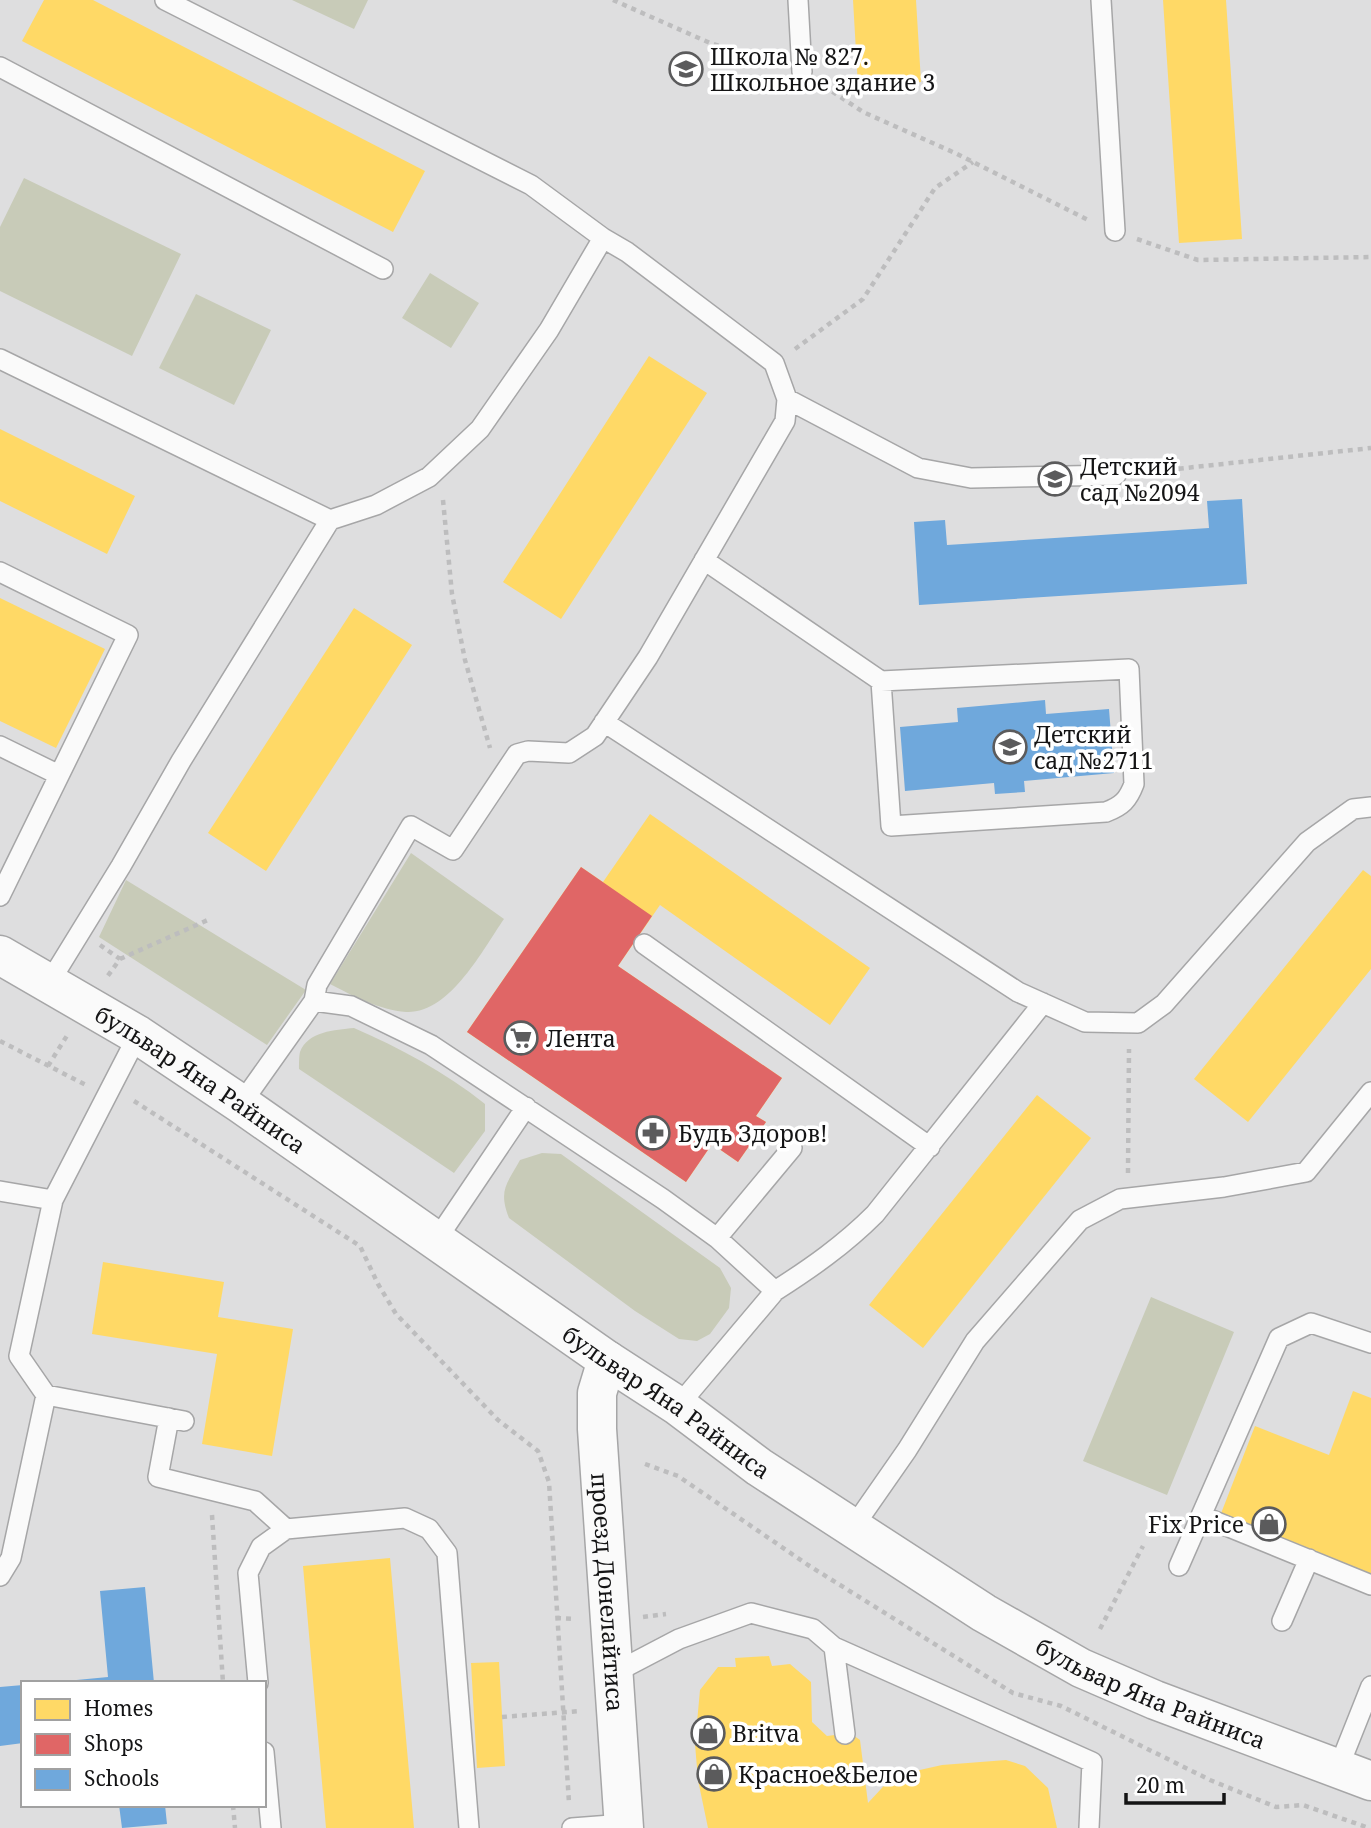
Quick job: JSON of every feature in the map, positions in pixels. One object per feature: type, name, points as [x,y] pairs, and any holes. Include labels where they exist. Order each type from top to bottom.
[{"type":"main road","name":"бульвар Яна Райниса","points":[[0,955],[138,1035],[437,1239],[607,1360],[678,1406],[760,1467],[984,1613],[1081,1668],[1155,1700],[1355,1775]]},
{"type":"main road","name":"проезд Донелайтиса","points":[[607,1360],[597,1393],[597,1429],[624,1826]]},
{"type":"lane","points":[[165,0],[531,185],[774,363],[787,399],[785,421],[648,657],[595,736],[569,753],[528,751],[517,754],[453,850],[411,826],[317,985],[314,1001],[241,1104]]},
{"type":"lane","points":[[797,0],[802,72]]},
{"type":"lane","points":[[1101,0],[1115,231]]},
{"type":"lane","points":[[0,67],[383,269]]},
{"type":"lane","points":[[49,983],[330,520],[376,505],[429,477],[480,429],[549,330],[603,238]]},
{"type":"lane","points":[[0,359],[330,520]]},
{"type":"lane","points":[[787,399],[918,468],[971,478],[1116,475]]},
{"type":"lane","points":[[704,560],[881,681],[1129,669],[1134,784],[1129,797],[1119,807],[1106,812],[891,826],[881,681]]},
{"type":"lane","points":[[0,572],[128,635],[0,896]]},
{"type":"lane","points":[[604,722],[1018,992],[1085,1022],[1138,1023],[1164,1004],[1307,842],[1353,810],[1371,807]]},
{"type":"lane","points":[[0,746],[59,775]]},
{"type":"lane","points":[[644,944],[929,1147]]},
{"type":"lane","points":[[314,1001],[351,1006],[431,1045],[717,1238],[775,1291]]},
{"type":"lane","points":[[678,1406],[775,1291],[817,1265],[848,1241],[875,1214],[1042,1003]]},
{"type":"lane","points":[[138,1035],[53,1200],[9,1355],[46,1395],[176,1419],[159,1477],[254,1500],[286,1529]]},
{"type":"lane","points":[[852,1529],[907,1450],[975,1341],[1080,1220],[1119,1199],[1224,1187],[1306,1172],[1371,1092]]},
{"type":"lane","points":[[437,1239],[526,1107]]},
{"type":"lane","points":[[717,1238],[792,1147]]},
{"type":"lane","points":[[0,1191],[53,1200]]},
{"type":"lane","points":[[1179,1566],[1279,1338],[1311,1323],[1371,1343]]},
{"type":"lane","points":[[0,1576],[11,1558],[46,1395]]},
{"type":"lane","points":[[1202,1516],[1371,1584]]},
{"type":"lane","points":[[258,1681],[248,1573],[261,1547],[286,1529],[405,1518],[429,1529],[447,1553],[469,1828]]},
{"type":"lane","points":[[1282,1621],[1309,1559]]},
{"type":"lane","points":[[615,1690],[679,1639],[751,1613],[771,1616],[813,1629],[834,1647],[1092,1762],[1089,1828]]},
{"type":"lane","points":[[834,1647],[845,1734]]},
{"type":"lane","points":[[1355,1775],[1371,1686]]},
{"type":"lane","points":[[266,1774],[271,1828]]},
{"type":"lane","points":[[571,1822],[624,1826]]},
{"type":"path","points":[[613,0],[710,43],[802,72],[863,111],[973,162],[1100,226],[1198,260],[1371,257]]},
{"type":"path","points":[[774,363],[863,299],[935,188],[973,162]]},
{"type":"path","points":[[1116,475],[1371,447]]},
{"type":"path","points":[[439,467],[452,594],[465,660],[500,780]]},
{"type":"path","points":[[120,959],[210,919]]},
{"type":"path","points":[[1129,1198],[1127,1112],[1130,1024]]},
{"type":"path","points":[[0,1041],[107,1096],[131,1099],[360,1246],[396,1314],[498,1420],[538,1451],[548,1482],[571,1822]]},
{"type":"path","points":[[211,1490],[223,1681]]},
{"type":"path","points":[[1100,1629],[1143,1546]]},
{"type":"path","points":[[502,1717],[562,1713],[615,1690]]},
{"type":"path","points":[[233,1807],[235,1828]]},
{"type":"green space","points":[[292,0],[368,0],[354,29]]},
{"type":"green space","points":[[24,178],[181,254],[132,356],[0,291],[0,227]]},
{"type":"green space","points":[[430,273],[479,303],[451,348],[402,318]]},
{"type":"green space","points":[[196,294],[271,330],[234,405],[159,368]]},
{"type":"green space","points":[[411,853],[504,919],[464,978],[451,991],[437,1003],[422,1010],[406,1012],[357,998],[330,984]]},
{"type":"green space","points":[[126,880],[306,990],[267,1045],[99,937]]},
{"type":"green space","points":[[354,1028],[422,1062],[485,1104],[485,1131],[454,1173],[299,1069],[300,1052],[309,1040],[323,1033]]},
{"type":"green space","points":[[542,1153],[561,1154],[720,1268],[731,1288],[729,1308],[710,1334],[697,1341],[679,1339],[635,1311],[509,1218],[504,1200],[508,1182],[520,1160]]},
{"type":"green space","points":[[1151,1297],[1234,1332],[1167,1495],[1083,1461]]},
{"type":"building: Homes","points":[[44,0],[93,0],[425,171],[393,232],[22,41]]},
{"type":"building: Homes","points":[[853,0],[916,0],[921,82],[858,86]]},
{"type":"building: Homes","points":[[1163,0],[1226,0],[1242,239],[1179,243]]},
{"type":"building: Homes","points":[[649,356],[707,393],[561,619],[503,582]]},
{"type":"building: Homes","points":[[0,429],[135,496],[107,554],[0,501]]},
{"type":"building: Homes","points":[[0,598],[105,649],[56,748],[0,721]]},
{"type":"building: Homes","points":[[354,608],[412,645],[266,871],[208,833]]},
{"type":"building: Homes","points":[[650,814],[870,968],[830,1025],[660,905],[618,966],[782,1078],[756,1116],[766,1122],[738,1162],[712,1144],[686,1182],[467,1032],[581,867],[603,882]]},
{"type":"building: Homes","points":[[1363,870],[1371,876],[1371,969],[1248,1122],[1194,1079]]},
{"type":"building: Homes","points":[[1037,1095],[1091,1138],[923,1348],[869,1305]]},
{"type":"building: Homes","points":[[103,1262],[224,1282],[218,1317],[293,1329],[272,1456],[202,1444],[217,1354],[92,1334]]},
{"type":"building: Homes","points":[[1353,1391],[1371,1398],[1371,1574],[1220,1516],[1255,1426],[1329,1455]]},
{"type":"building: Homes","points":[[390,1558],[414,1828],[326,1828],[303,1566]]},
{"type":"building: Homes","points":[[769,1656],[772,1666],[790,1664],[811,1682],[812,1722],[827,1736],[850,1733],[860,1740],[868,1803],[893,1776],[942,1765],[1006,1760],[1025,1766],[1048,1788],[1057,1828],[708,1828],[698,1780],[695,1744],[700,1690],[718,1667],[736,1667],[735,1658]]},
{"type":"building: Homes","points":[[499,1662],[505,1766],[477,1768],[471,1663]]},
{"type":"building: Shops","points":[[581,867],[652,916],[618,966],[782,1078],[756,1116],[766,1122],[738,1162],[712,1144],[686,1182],[467,1032]]},
{"type":"building: Schools","points":[[1242,499],[1247,584],[919,605],[914,522],[945,520],[947,545],[1209,528],[1207,501]]},
{"type":"building: Schools","points":[[1045,700],[1046,714],[1109,709],[1114,773],[1024,781],[1025,792],[995,794],[994,783],[905,791],[900,727],[958,722],[957,708]]},
{"type":"building: Schools","points":[[145,1587],[154,1681],[66,1681],[108,1677],[100,1591]]},
{"type":"building: Schools","points":[[21,1685],[21,1743],[0,1746],[0,1687]]},
{"type":"building: Schools","points":[[119,1807],[165,1807],[167,1824],[122,1828]]},
{"type":"place","name":"Школа № 827. Школьное здание 3","points":[[686,69]]},
{"type":"place","name":"Детский сад №2094","points":[[1055,479]]},
{"type":"place","name":"Детский сад №2711","points":[[1010,747]]},
{"type":"place","name":"Лента","points":[[521,1038]]},
{"type":"place","name":"Будь Здоров!","points":[[653,1133]]},
{"type":"place","name":"Fix Price","points":[[1269,1524]]},
{"type":"place","name":"Britva","points":[[708,1733]]},
{"type":"place","name":"Красное&Белое","points":[[714,1774]]}]
